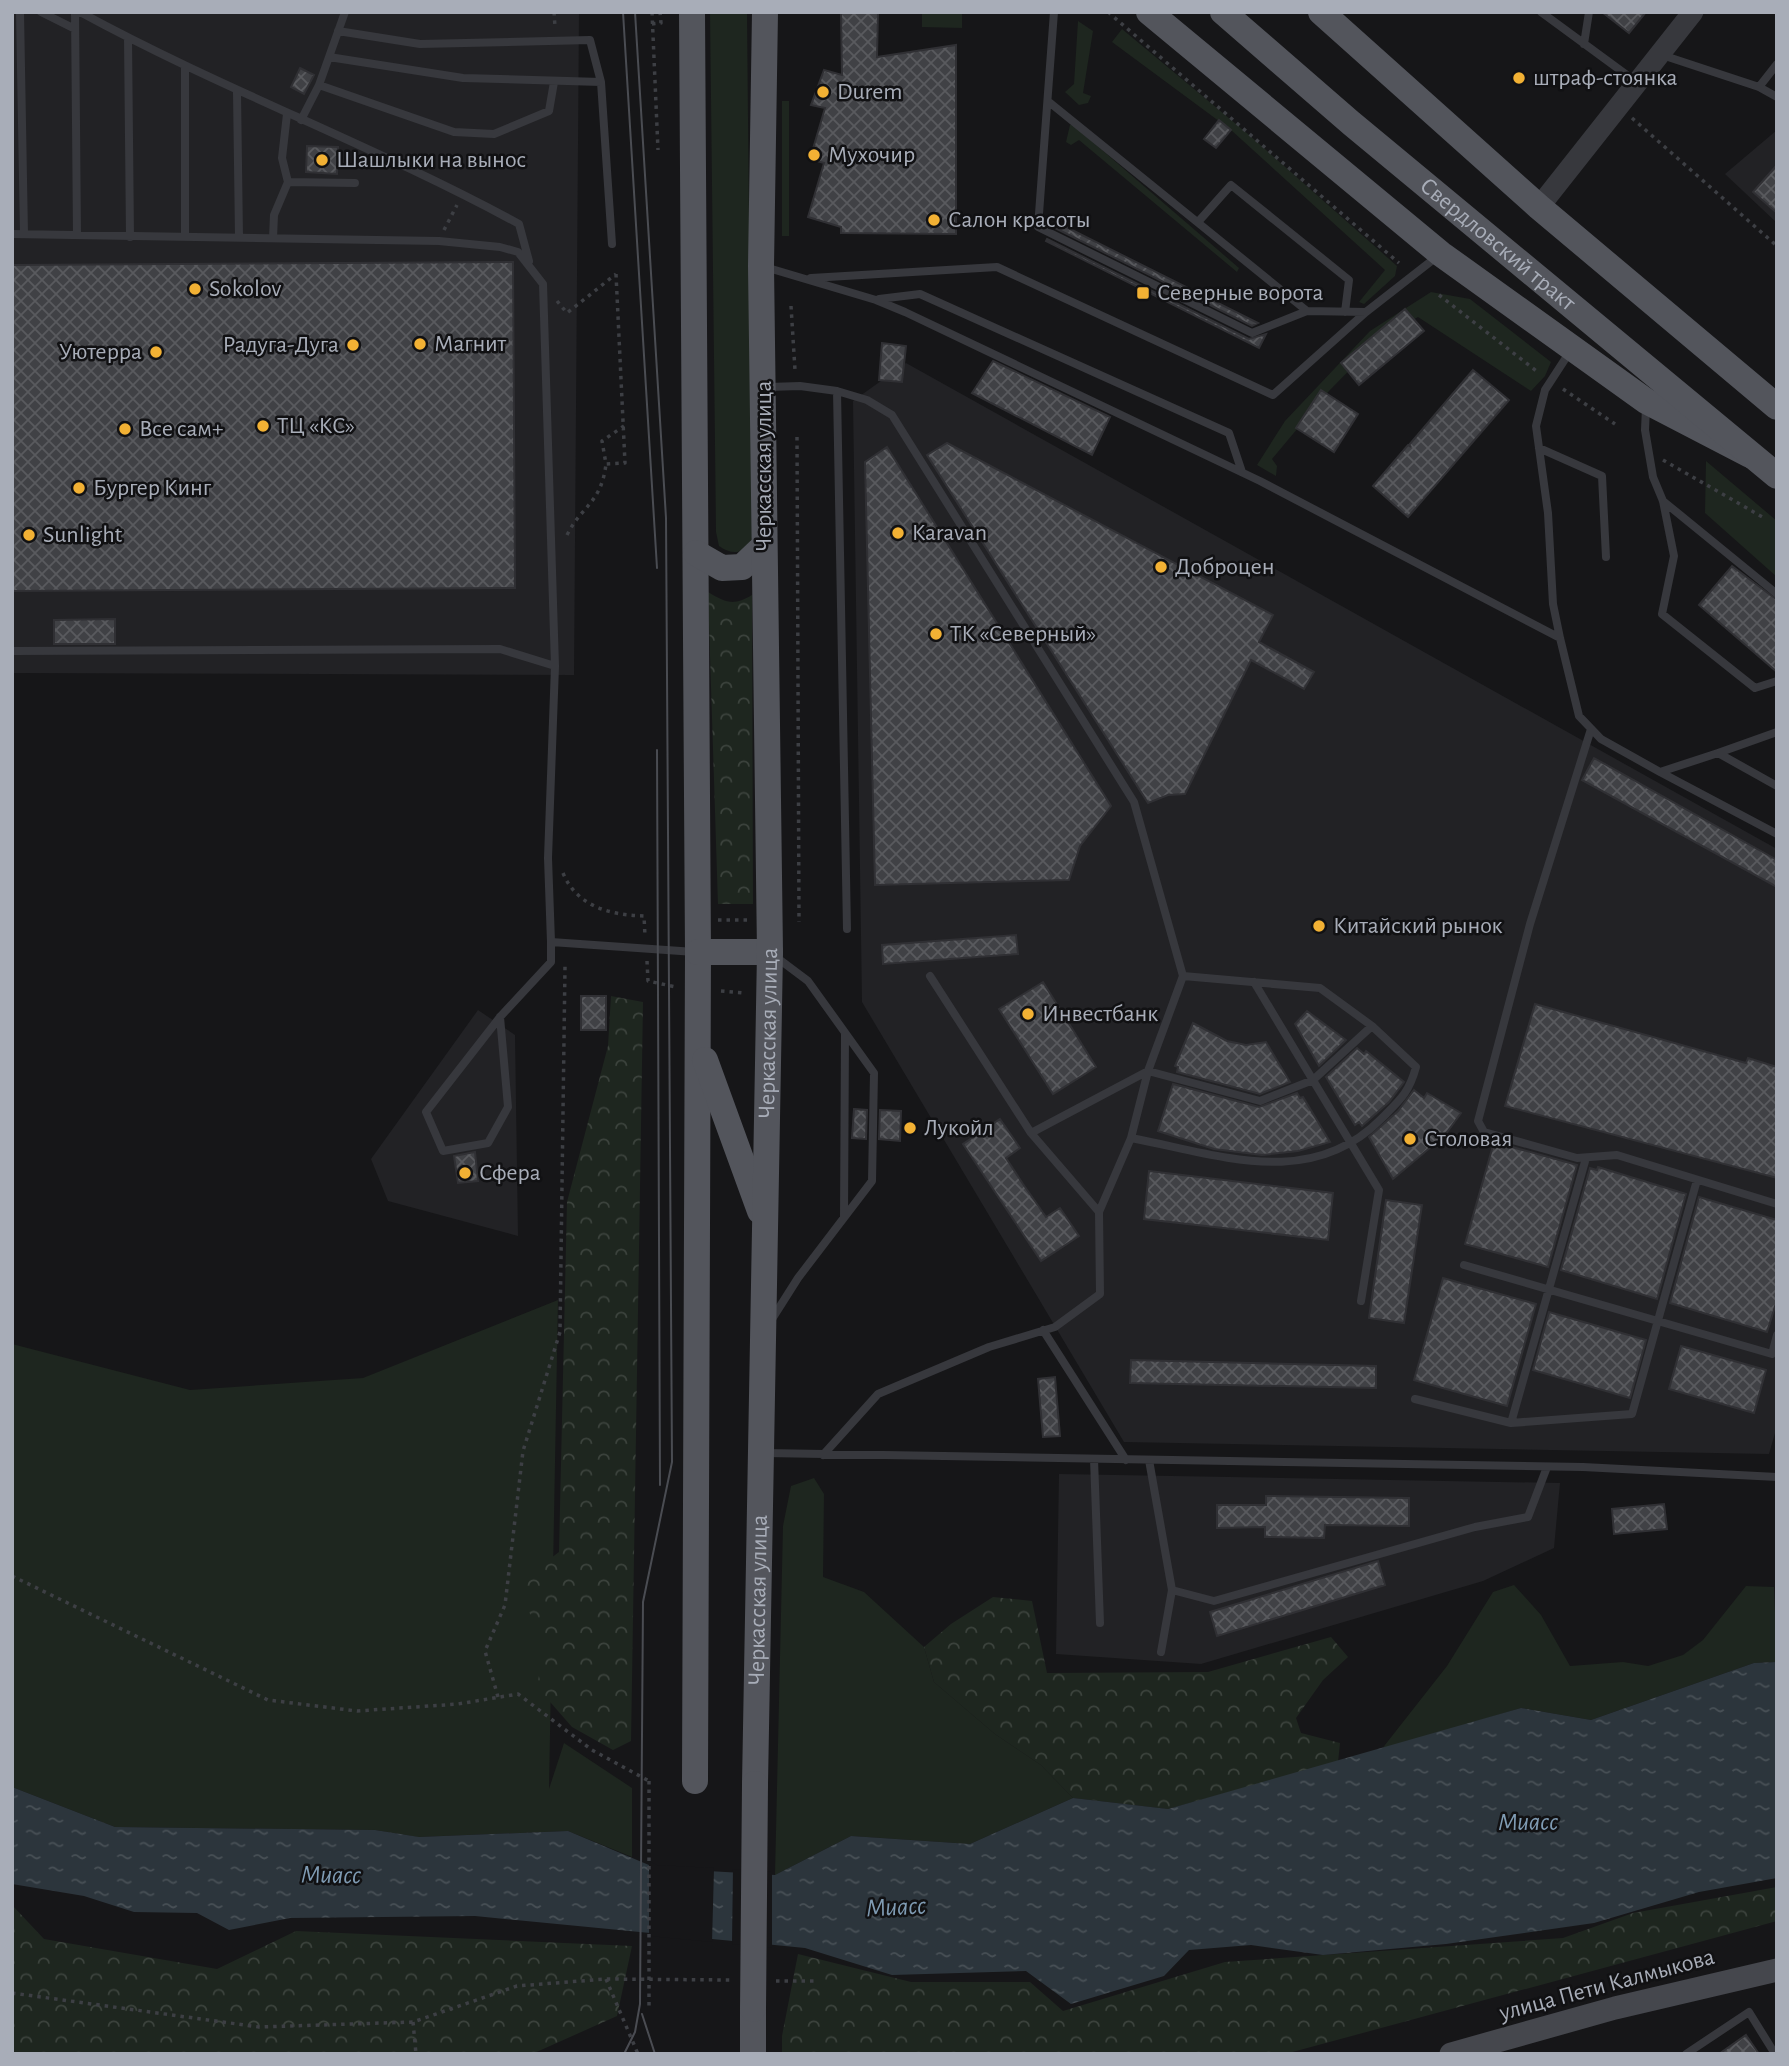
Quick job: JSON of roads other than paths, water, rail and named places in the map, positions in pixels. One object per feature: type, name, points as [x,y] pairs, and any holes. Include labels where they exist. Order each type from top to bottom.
[{"type":"main road","points":[[692,12],[698,952],[695,1781]]},
{"type":"main road","name":"Черкасская улица","points":[[752,2054],[770,952],[764,547],[765,387],[761,266],[765,12]]},
{"type":"main road","points":[[1149,12],[1441,254],[1646,401],[1750,455]]},
{"type":"main road","name":"Свердловский тракт","points":[[1223,12],[1351,123],[1777,476]]},
{"type":"main road","points":[[1321,12],[1539,207],[1777,407]]},
{"type":"main road","points":[[696,552],[722,568],[742,567],[764,547]]},
{"type":"main road","points":[[698,952],[770,952]]},
{"type":"main road","points":[[697,1038],[766,1228]]},
{"type":"main road","name":"улица Пети Калмыкова","points":[[1465,2052],[1615,2008],[1777,1970]]},
{"type":"street","points":[[1539,207],[1693,12]]},
{"type":"lane","points":[[20,12],[24,234]]},
{"type":"lane","points":[[41,12],[75,29]]},
{"type":"lane","points":[[75,12],[77,235]]},
{"type":"lane","points":[[80,12],[237,92],[463,193],[519,224],[531,267]]},
{"type":"lane","points":[[301,120],[319,85],[345,12]]},
{"type":"lane","points":[[1054,12],[1038,228],[1252,334],[1307,311],[1366,312]]},
{"type":"lane","points":[[1541,12],[1636,82]]},
{"type":"lane","points":[[1584,44],[1589,12]]},
{"type":"lane","points":[[338,31],[420,44],[590,40],[601,82],[612,244]]},
{"type":"lane","points":[[128,38],[130,237]]},
{"type":"lane","points":[[1659,54],[1759,87],[1777,97]]},
{"type":"lane","points":[[330,57],[463,78],[601,82]]},
{"type":"lane","points":[[1759,87],[1777,64]]},
{"type":"lane","points":[[185,66],[186,237]]},
{"type":"lane","points":[[319,85],[454,132],[494,134],[549,111],[554,82]]},
{"type":"lane","points":[[237,92],[239,237]]},
{"type":"lane","points":[[1049,102],[1307,311]]},
{"type":"lane","points":[[272,238],[274,215],[288,182],[282,158],[288,114]]},
{"type":"lane","points":[[288,182],[355,183]]},
{"type":"lane","points":[[1198,222],[1231,185],[1349,280],[1345,312]]},
{"type":"lane","points":[[12,234],[439,241],[500,247],[517,252],[543,284],[555,666],[548,858],[551,962],[500,1017],[426,1112],[443,1151],[488,1143],[508,1107],[500,1017]]},
{"type":"lane","points":[[804,278],[997,267],[1273,395],[1366,312],[1441,254]]},
{"type":"lane","points":[[761,266],[876,300],[1242,472],[1560,638]]},
{"type":"lane","points":[[876,300],[920,295],[1229,433],[1242,472]]},
{"type":"lane","points":[[1572,349],[1545,390],[1536,425],[1548,513],[1553,604],[1578,716],[1601,739],[1777,834]]},
{"type":"lane","points":[[765,387],[800,386],[837,390],[867,400],[892,415],[1134,802],[1183,976],[1148,1071],[1131,1138],[1099,1212],[1100,1294],[1055,1327],[989,1347],[878,1394],[823,1455]]},
{"type":"lane","points":[[837,390],[847,929]]},
{"type":"lane","points":[[1646,401],[1645,430],[1653,477],[1663,501],[1674,556],[1662,614],[1755,688],[1777,681]]},
{"type":"lane","points":[[1539,448],[1602,476],[1606,557]]},
{"type":"lane","points":[[1663,501],[1777,594]]},
{"type":"lane","points":[[12,651],[500,649],[555,666]]},
{"type":"lane","points":[[1591,729],[1530,924],[1478,1121],[1484,1132],[1577,1158],[1617,1155],[1777,1204]]},
{"type":"lane","points":[[1660,772],[1777,732]]},
{"type":"lane","points":[[1718,753],[1777,786]]},
{"type":"lane","points":[[551,942],[698,952]]},
{"type":"lane","points":[[764,1330],[798,1278],[872,1181],[874,1073],[808,981],[770,952]]},
{"type":"lane","points":[[930,976],[1031,1133],[1099,1212]]},
{"type":"lane","points":[[1131,1138],[1268,1164],[1318,1158],[1351,1143],[1376,1124],[1409,1090],[1416,1066],[1372,1026],[1320,988],[1183,976]]},
{"type":"lane","points":[[1254,982],[1379,1190],[1361,1301]]},
{"type":"lane","points":[[1031,1133],[1148,1071],[1261,1101],[1313,1080],[1372,1026]]},
{"type":"lane","points":[[844,1217],[845,1033]]},
{"type":"lane","points":[[1511,1423],[1586,1158]]},
{"type":"lane","points":[[1415,1399],[1511,1423],[1632,1414],[1697,1180]]},
{"type":"lane","points":[[1464,1265],[1657,1323],[1772,1354],[1777,1335]]},
{"type":"lane","points":[[1043,1331],[1126,1460]]},
{"type":"lane","points":[[763,1453],[1548,1467],[1777,1477]]},
{"type":"lane","points":[[1094,1459],[1100,1623]]},
{"type":"lane","points":[[1149,1460],[1172,1590],[1161,1652]]},
{"type":"lane","points":[[1172,1590],[1214,1601],[1475,1527],[1528,1517],[1548,1467]]},
{"type":"lane","points":[[1686,2054],[1749,2012],[1775,2054]]},
{"type":"water","name":"Миасс","points":[[1777,1662],[1777,1878],[1699,1892],[1594,1923],[1446,1944],[1323,1955],[1251,1945],[1189,1950],[1164,1976],[1071,2004],[1026,1971],[892,1975],[805,1948],[475,1916],[290,1918],[229,1930],[197,1913],[134,1912],[84,1896],[12,1884],[12,1787],[115,1827],[375,1830],[419,1837],[568,1831],[656,1868],[775,1875],[851,1836],[970,1844],[1073,1798],[1168,1809],[1521,1708],[1591,1720],[1754,1663]]},
{"type":"tram line","points":[[623,12],[657,568]]},
{"type":"tram line","points":[[624,2054],[635,2032],[640,2004],[643,1602],[672,1462],[666,518],[635,12]]},
{"type":"tram line","points":[[657,750],[660,1485]]},
{"type":"tram line","points":[[642,2014],[655,2054]]},
{"type":"place","name":"штраф-стоянка","points":[[1519,78]]},
{"type":"place","name":"Durem","points":[[823,92]]},
{"type":"place","name":"Мухочир","points":[[814,155]]},
{"type":"place","name":"Шашлыки на вынос","points":[[322,160]]},
{"type":"place","name":"Салон красоты","points":[[934,220]]},
{"type":"place","name":"Sokolov","points":[[195,289]]},
{"type":"place","name":"Северные ворота","points":[[1143,293]]},
{"type":"place","name":"Магнит","points":[[420,344]]},
{"type":"place","name":"Радуга-Дуга","points":[[353,345]]},
{"type":"place","name":"Уютерра","points":[[156,352]]},
{"type":"place","name":"ТЦ «КС»","points":[[263,426]]},
{"type":"place","name":"Все сам+","points":[[125,429]]},
{"type":"place","name":"Бургер Кинг","points":[[79,488]]},
{"type":"place","name":"Karavan","points":[[898,533]]},
{"type":"place","name":"Sunlight","points":[[29,535]]},
{"type":"place","name":"Доброцен","points":[[1161,567]]},
{"type":"place","name":"ТК «Северный»","points":[[936,634]]},
{"type":"place","name":"Китайский рынок","points":[[1319,926]]},
{"type":"place","name":"Инвестбанк","points":[[1028,1014]]},
{"type":"place","name":"Лукойл","points":[[910,1128]]},
{"type":"place","name":"Столовая","points":[[1410,1139]]},
{"type":"place","name":"Сфера","points":[[465,1173]]}]
